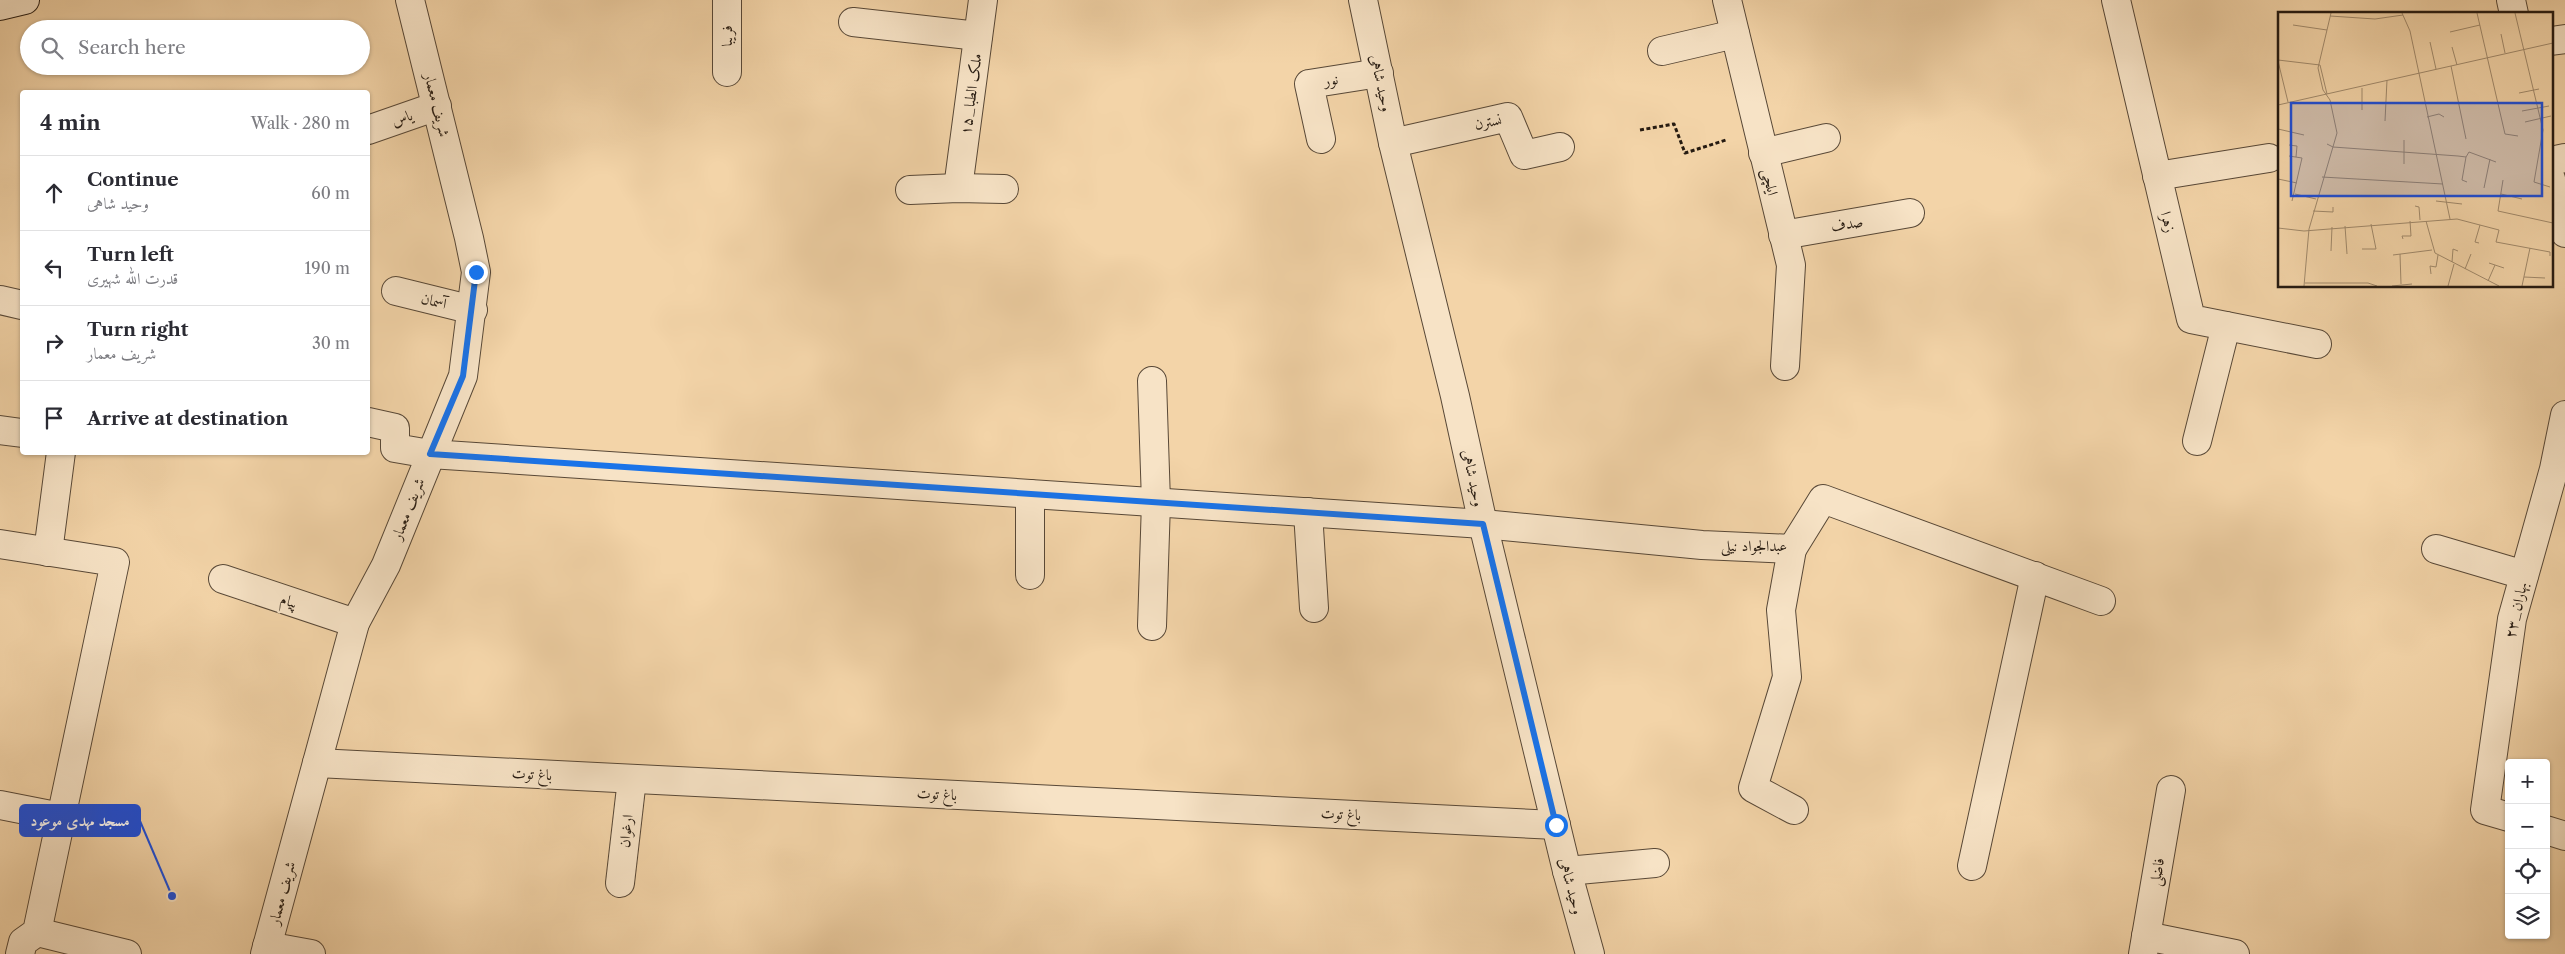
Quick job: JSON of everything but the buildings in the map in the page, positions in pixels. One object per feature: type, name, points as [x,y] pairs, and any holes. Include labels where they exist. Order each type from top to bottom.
[{"type":"street","points":[[0,6],[25,0]]},
{"type":"street","name":"شریف معمار","points":[[266,950],[355,623],[386,565],[463,376],[473,310],[476,272],[410,0]]},
{"type":"street","name":"فریبا","points":[[727,0],[727,72]]},
{"type":"street","name":"۱۵_ملک الطبا","points":[[958,188],[983,0]]},
{"type":"street","name":"وحید شاهی","points":[[1363,0],[1394,143],[1455,396],[1483,524],[1567,871],[1590,954]]},
{"type":"street","name":"ایلچی","points":[[1727,0],[1790,265],[1785,366]]},
{"type":"street","name":"زهرا","points":[[2116,0],[2191,319],[2317,344]]},
{"type":"street","points":[[853,22],[978,36]]},
{"type":"street","points":[[1662,51],[1735,34]]},
{"type":"street","points":[[2552,40],[2565,39]]},
{"type":"street","name":"نور","points":[[1321,138],[1309,84],[1379,73]]},
{"type":"street","name":"یاس","points":[[370,129],[437,106]]},
{"type":"street","name":"نسترن","points":[[1394,143],[1508,117],[1524,155],[1560,147]]},
{"type":"street","points":[[1760,141],[1826,138]]},
{"type":"street","points":[[2157,176],[2269,158]]},
{"type":"street","points":[[2552,161],[2565,158]]},
{"type":"street","points":[[2552,183],[2565,233]]},
{"type":"street","points":[[910,190],[1004,189]]},
{"type":"street","name":"صدف","points":[[1783,235],[1910,213]]},
{"type":"street","name":"آسمان","points":[[396,291],[473,310]]},
{"type":"street","points":[[0,300],[20,305]]},
{"type":"street","points":[[2197,441],[2226,326]]},
{"type":"street","points":[[1152,381],[1156,502],[1152,626]]},
{"type":"street","name":"۲۳_بهاران","points":[[2497,813],[2512,618],[2554,469],[2565,415]]},
{"type":"street","name":"عبدالجواد نیلی","points":[[370,422],[394,428],[394,448],[430,454],[1483,524],[1702,546],[1792,549],[1823,499],[2100,601]]},
{"type":"street","points":[[0,430],[20,433]]},
{"type":"street","points":[[48,552],[61,455]]},
{"type":"street","points":[[1030,494],[1030,575]]},
{"type":"street","points":[[1308,512],[1314,608]]},
{"type":"street","points":[[0,544],[115,562],[36,932],[23,942],[20,954]]},
{"type":"street","points":[[1792,549],[1781,610],[1787,676],[1752,788],[1794,810]]},
{"type":"street","points":[[2436,549],[2524,575]]},
{"type":"street","points":[[1972,866],[2035,576]]},
{"type":"street","name":"پیام","points":[[223,579],[355,623]]},
{"type":"street","name":"باغ توت","points":[[317,763],[1556,825]]},
{"type":"street","name":"ارغوان","points":[[620,882],[632,779]]},
{"type":"street","name":"فاضلی","points":[[2145,945],[2171,790]]},
{"type":"street","points":[[0,805],[61,817]]},
{"type":"street","points":[[2550,831],[2565,836]]},
{"type":"street","points":[[1567,871],[1655,863]]},
{"type":"street","points":[[36,932],[127,954]]},
{"type":"street","points":[[2145,945],[2235,954]]},
{"type":"street","points":[[266,950],[311,954]]},
{"type":"path","points":[[1640,130],[1674,124],[1686,153],[1760,141]]},
{"type":"place","name":"مسجد مهدی موعود","points":[[172,896]]},
{"type":"route","points":[[476,272],[473,310],[463,376],[430,454],[1483,524],[1556,825]]}]
